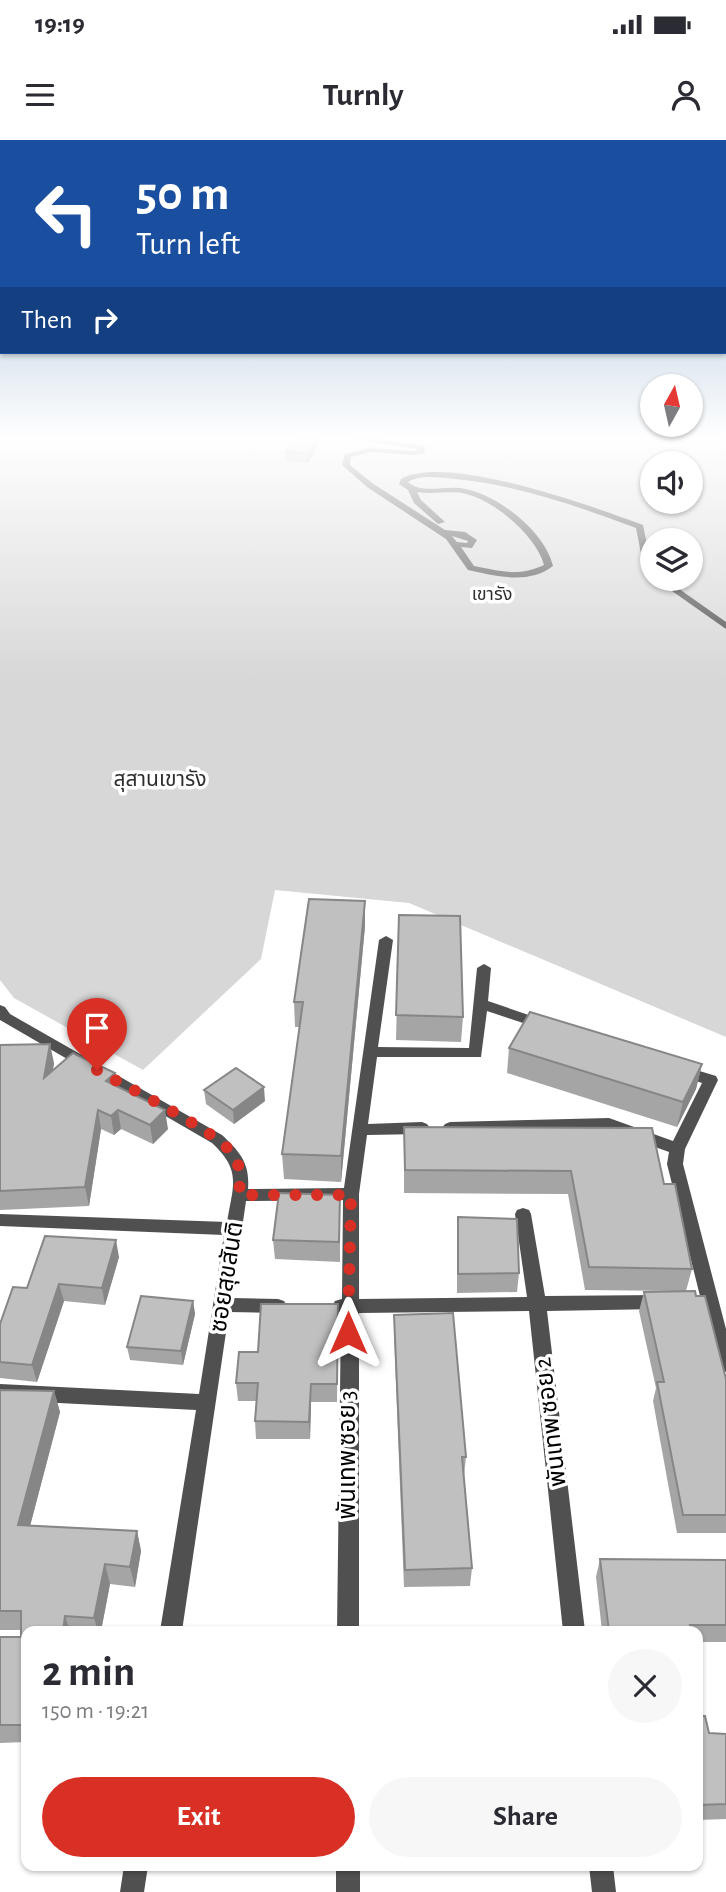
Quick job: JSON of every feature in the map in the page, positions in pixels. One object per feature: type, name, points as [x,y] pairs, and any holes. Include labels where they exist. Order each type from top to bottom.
[{"type":"street","points":[[422,518],[449,537]]},
{"type":"street","points":[[433,518],[471,568],[526,576],[549,566],[535,540],[514,518]]},
{"type":"street","points":[[615,518],[640,528]]},
{"type":"street","points":[[676,591],[726,626]]},
{"type":"street","name":"พันเทพ ซอย 3","points":[[348,1626],[348,1306],[351,1195],[386,940]]},
{"type":"street","points":[[370,1052],[477,1053],[484,968]]},
{"type":"street","points":[[481,1004],[558,1030]]},
{"type":"street","name":"ซอยสุขสันติ","points":[[1,1017],[217,1139],[234,1155],[241,1176],[224,1305],[206,1402],[172,1626]]},
{"type":"street","points":[[673,1068],[711,1080],[677,1149],[676,1164],[685,1205],[696,1301],[726,1364]]},
{"type":"street","points":[[361,1130],[609,1124],[677,1149]]},
{"type":"street","points":[[239,1195],[351,1195]]},
{"type":"street","name":"พันเทพ ซอย 2","points":[[523,1214],[537,1303],[574,1626]]},
{"type":"street","points":[[0,1220],[235,1229]]},
{"type":"street","points":[[320,1306],[696,1301]]},
{"type":"street","points":[[224,1305],[293,1306]]},
{"type":"street","points":[[0,1392],[206,1402]]},
{"type":"street","points":[[132,1892],[135,1871]]},
{"type":"street","points":[[348,1871],[348,1892]]},
{"type":"street","points":[[602,1871],[604,1892]]},
{"type":"green space","name":"สุสานเขารัง","points":[[0,518],[726,518],[726,1037],[409,903],[275,890],[261,959],[143,1070],[14,998],[0,980]]},
{"type":"building","points":[[309,899],[365,901],[341,1156],[282,1154],[303,1002],[294,1002]]},
{"type":"building","points":[[399,915],[460,916],[463,1017],[396,1015]]},
{"type":"building","points":[[530,1012],[702,1064],[683,1102],[509,1048]]},
{"type":"building","points":[[50,1044],[44,1078],[73,1053],[115,1073],[106,1081],[165,1110],[150,1125],[118,1110],[111,1116],[98,1110],[85,1187],[0,1191],[0,1045]]},
{"type":"building","points":[[236,1068],[264,1087],[233,1110],[204,1090]]},
{"type":"building","points":[[404,1127],[652,1128],[664,1184],[675,1184],[692,1269],[589,1267],[571,1171],[405,1170]]},
{"type":"building","points":[[279,1193],[340,1195],[339,1242],[273,1240]]},
{"type":"building","points":[[458,1217],[517,1219],[519,1273],[458,1274]]},
{"type":"building","points":[[45,1236],[116,1240],[102,1288],[59,1284],[32,1365],[0,1362],[0,1324],[13,1287],[27,1288]]},
{"type":"building","points":[[695,1291],[696,1296],[705,1296],[726,1379],[726,1515],[683,1515],[657,1382],[664,1382],[644,1292]]},
{"type":"building","points":[[141,1296],[193,1301],[181,1351],[127,1347]]},
{"type":"building","points":[[261,1304],[338,1304],[337,1384],[311,1384],[309,1422],[255,1421],[258,1383],[236,1383],[239,1352],[258,1352]]},
{"type":"building","points":[[453,1313],[466,1457],[462,1457],[472,1568],[405,1570],[394,1315]]},
{"type":"building","points":[[0,1390],[54,1391],[18,1525],[137,1531],[130,1567],[105,1564],[94,1618],[65,1616],[64,1626],[21,1626],[21,1611],[0,1611]]},
{"type":"building","points":[[600,1559],[726,1560],[726,1625],[608,1626]]},
{"type":"building","points":[[0,1637],[21,1637],[21,1725],[0,1725]]},
{"type":"building","points":[[703,1716],[709,1733],[726,1734],[726,1804],[703,1805]]},
{"type":"route","points":[[97,1070],[217,1139],[234,1155],[241,1176],[239,1195],[351,1195],[348,1333]]},
{"type":"park label","name":"เขารัง","points":[[492,595]]}]
